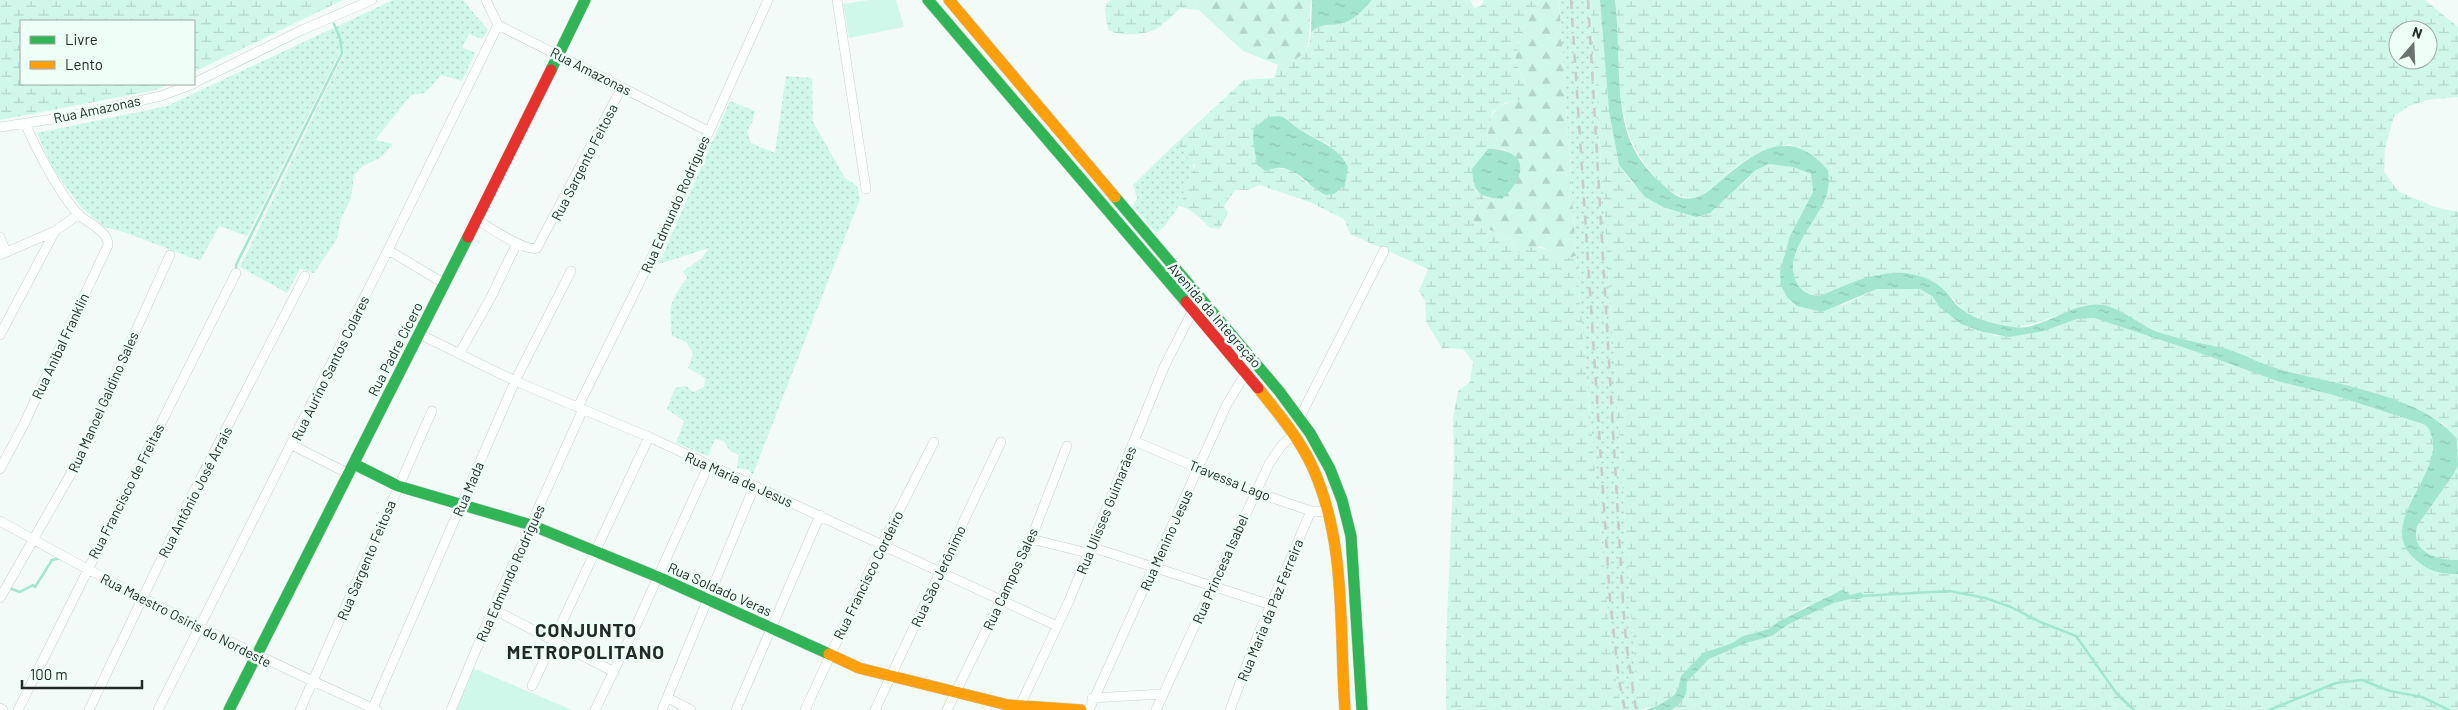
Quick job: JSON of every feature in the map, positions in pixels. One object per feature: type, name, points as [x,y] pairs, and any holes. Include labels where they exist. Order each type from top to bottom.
[{"type":"main road","name":"Rua Padre Cícero","points":[[229,710],[445,284],[585,0]]},
{"type":"main road","name":"Avenida da Integração","points":[[928,0],[1141,252],[1193,310],[1294,434],[1318,480],[1327,512],[1337,574],[1345,710]]},
{"type":"main road","name":"Avenida da Integração","points":[[949,0],[1300,417],[1330,469],[1342,500],[1351,536],[1362,710]]},
{"type":"main road","points":[[1127,234],[1138,224]]},
{"type":"main road","points":[[1141,252],[1153,242]]},
{"type":"main road","name":"Rua Soldado Veras","points":[[351,470],[398,486],[462,503],[531,525],[658,577],[859,668],[1019,708],[1081,710]]},
{"type":"street","name":"Rua Amazonas","points":[[195,83],[294,34],[372,0]]},
{"type":"street","points":[[486,0],[498,25]]},
{"type":"street","name":"Rua Edmundo Rodrigues","points":[[451,710],[581,408],[659,243],[768,0]]},
{"type":"street","points":[[837,0],[866,189]]},
{"type":"street","name":"Rua Amazonas","points":[[498,25],[708,131]]},
{"type":"street","name":"Rua Aurino Santos Colares","points":[[158,710],[252,520],[292,445],[498,25]]},
{"type":"street","name":"Rua Amazonas","points":[[0,127],[25,124],[161,96],[190,85]]},
{"type":"street","name":"Rua Sargento Feitosa","points":[[517,243],[534,249],[545,236],[622,87]]},
{"type":"street","points":[[0,238],[3,254],[54,231],[79,214],[48,169],[25,124]]},
{"type":"street","name":"Rua Anibal Franklin","points":[[0,469],[23,426],[106,250],[108,241],[106,236],[79,214]]},
{"type":"street","points":[[459,354],[490,299],[517,243],[477,220]]},
{"type":"street","points":[[0,335],[54,231]]},
{"type":"street","points":[[388,250],[445,284]]},
{"type":"street","points":[[1300,417],[1384,251]]},
{"type":"street","name":"Rua Manoel Galdino Sales","points":[[0,598],[13,572],[34,540],[95,426],[170,255]]},
{"type":"street","name":"Rua Mada","points":[[374,709],[515,381],[571,271]]},
{"type":"street","name":"Rua Francisco de Freitas","points":[[18,710],[236,272]]},
{"type":"street","name":"Rua Antônio José Arrais","points":[[89,710],[190,499],[305,276]]},
{"type":"street","name":"Rua Ulisses Guimarães","points":[[1019,708],[1057,626],[1164,367],[1193,310]]},
{"type":"street","name":"Rua Maria de Jesus","points":[[419,334],[515,381],[649,437],[941,573],[1002,598],[1057,626]]},
{"type":"street","name":"Rua Menino Jesus","points":[[1089,710],[1092,698],[1154,568],[1226,404],[1246,373]]},
{"type":"street","name":"Rua Sargento Feitosa","points":[[300,710],[432,411]]},
{"type":"street","name":"Rua Princesa Isabel","points":[[1156,710],[1255,492],[1276,452],[1294,434]]},
{"type":"street","points":[[532,686],[649,437]]},
{"type":"street","name":"Travessa Lago","points":[[1134,441],[1255,492],[1311,511],[1327,512]]},
{"type":"street","name":"Rua Francisco Cordeiro","points":[[805,710],[882,544],[934,442]]},
{"type":"street","name":"Rua São Jerônimo","points":[[875,710],[1001,442]]},
{"type":"street","points":[[292,445],[351,470]]},
{"type":"street","name":"Rua Campos Sales","points":[[947,710],[1030,539],[1067,446]]},
{"type":"street","points":[[595,710],[708,466]]},
{"type":"street","points":[[662,710],[709,601],[754,487]]},
{"type":"street","name":"Rua Maria da Paz Ferreira","points":[[1230,710],[1271,605],[1311,511]]},
{"type":"street","points":[[736,710],[820,515]]},
{"type":"street","name":"Rua Maestro Osiris do Nordeste","points":[[0,521],[87,570],[313,683],[374,709]]},
{"type":"street","points":[[1030,539],[1089,550],[1154,568],[1212,588],[1271,605]]},
{"type":"street","points":[[493,609],[614,672]]},
{"type":"street","points":[[1092,698],[1163,694]]},
{"type":"street","points":[[668,698],[691,710]]},
{"type":"green space","points":[[0,0],[343,0],[195,72],[195,20],[20,20],[20,85],[167,85],[156,90],[0,120]]},
{"type":"green space","points":[[393,0],[463,0],[488,30],[482,39],[469,34],[462,47],[475,53],[462,81],[441,75],[425,93],[411,95],[375,140],[393,144],[380,158],[363,166],[354,175],[351,199],[341,218],[337,239],[314,273],[300,269],[287,293],[240,267],[344,54],[341,41],[339,54],[247,236],[219,226],[200,261],[124,232],[104,227],[81,207],[53,169],[37,133],[167,106]]},
{"type":"green space","points":[[869,0],[896,0],[904,27],[849,38],[843,4]]},
{"type":"green space","points":[[1111,0],[1193,0],[1199,10],[1181,8],[1156,29],[1139,34],[1119,34],[1108,30],[1105,10],[1107,3]]},
{"type":"green space","points":[[1193,0],[1312,0],[1310,30],[1306,50],[1300,58],[1292,63],[1278,65],[1243,51],[1199,10]]},
{"type":"green space","points":[[1372,0],[1470,0],[1474,8],[1481,6],[1484,0],[1540,0],[1523,29],[1515,59],[1527,89],[1526,96],[1520,100],[1505,103],[1492,112],[1487,139],[1499,149],[1488,149],[1476,191],[1485,197],[1468,217],[1479,225],[1512,240],[1518,253],[1524,249],[1536,247],[1565,259],[1576,256],[1611,648],[1621,710],[1446,710],[1446,644],[1454,459],[1453,418],[1458,391],[1470,382],[1473,362],[1463,349],[1442,348],[1426,321],[1425,301],[1419,291],[1428,269],[1350,234],[1344,219],[1312,203],[1260,185],[1248,190],[1235,190],[1224,206],[1228,213],[1220,229],[1210,228],[1187,208],[1177,206],[1185,195],[1185,184],[1195,169],[1195,165],[1190,164],[1184,149],[1175,144],[1244,80],[1274,78],[1278,65],[1295,59],[1306,51],[1314,29],[1324,24],[1345,22],[1358,14]],"holes":[[[1286,118],[1297,128],[1331,146],[1308,184],[1292,170],[1276,168],[1266,171],[1257,165],[1256,154]]]},
{"type":"green space","points":[[1540,0],[1559,0],[1576,256],[1565,259],[1540,246],[1518,253],[1512,240],[1479,225],[1468,217],[1485,197],[1502,199],[1506,150],[1499,149],[1487,139],[1488,130],[1494,112],[1504,105],[1520,100],[1527,88],[1515,59],[1523,29]]},
{"type":"green space","points":[[1559,0],[1590,0],[1636,685],[1640,710],[1621,710],[1611,648],[1576,256]]},
{"type":"green space","points":[[1590,0],[1600,0],[1609,111],[1619,165],[1632,183],[1663,207],[1742,185],[1756,170],[1769,164],[1793,167],[1811,174],[1813,192],[1790,236],[1786,297],[1843,305],[1877,289],[1920,289],[1933,297],[1939,307],[1961,324],[1995,336],[2044,331],[2077,319],[2094,318],[2277,381],[2333,395],[2426,425],[2435,437],[2438,449],[2438,463],[2427,492],[2404,532],[2444,574],[2458,574],[2458,710],[1671,710],[1679,705],[1685,694],[1687,682],[1709,659],[1746,643],[1772,636],[1789,624],[1834,603],[1860,599],[1851,595],[1831,594],[1821,602],[1807,606],[1779,621],[1769,629],[1743,636],[1732,643],[1715,648],[1681,676],[1678,689],[1674,695],[1661,704],[1640,710],[1636,685]]},
{"type":"green space","points":[[1615,0],[2425,0],[2458,27],[2458,97],[2427,100],[2409,106],[2394,116],[2385,149],[2384,172],[2399,192],[2435,207],[2458,212],[2458,441],[2442,423],[2398,401],[2273,367],[2229,350],[2163,334],[2136,322],[2122,312],[2085,305],[2040,322],[2015,328],[1983,320],[1963,310],[1944,289],[1922,276],[1911,273],[1879,274],[1821,296],[1808,294],[1798,285],[1794,274],[1794,262],[1802,239],[1826,195],[1791,144],[1763,151],[1747,159],[1705,195],[1694,198],[1679,196],[1666,187],[1647,167],[1634,146],[1626,124],[1621,101]]},
{"type":"green space","points":[[786,76],[812,78],[813,122],[845,178],[857,186],[860,199],[753,474],[748,470],[737,468],[739,455],[729,450],[724,441],[715,439],[708,456],[676,443],[684,421],[667,409],[675,388],[686,386],[693,392],[704,387],[705,378],[688,368],[693,353],[686,342],[672,336],[672,305],[687,278],[683,271],[702,258],[709,248],[659,264],[730,101],[755,111],[752,123],[747,131],[751,143],[775,153]]},
{"type":"green space","points":[[1175,144],[1184,149],[1195,169],[1185,184],[1185,195],[1164,227],[1156,233],[1133,206],[1137,198],[1133,185]]},
{"type":"green space","points":[[2458,465],[2458,560],[2450,560],[2427,553],[2421,548],[2416,535],[2417,526],[2454,474]]},
{"type":"green space","points":[[473,668],[572,710],[456,710]]},
{"type":"water","points":[[1312,0],[1372,0],[1361,12],[1351,19],[1343,23],[1324,25],[1311,33]]},
{"type":"water","points":[[1600,0],[1615,0],[1620,94],[1625,125],[1630,140],[1637,155],[1647,168],[1673,193],[1683,198],[1697,197],[1709,191],[1756,154],[1780,146],[1792,146],[1804,150],[1816,158],[1828,170],[1826,197],[1796,251],[1793,262],[1794,274],[1798,285],[1805,292],[1821,296],[1850,283],[1882,274],[1913,274],[1928,279],[1942,288],[1960,308],[1968,313],[1986,321],[2013,327],[2035,325],[2080,307],[2103,305],[2111,307],[2148,328],[2164,334],[2227,349],[2273,367],[2397,400],[2441,423],[2457,439],[2458,465],[2454,474],[2417,526],[2416,535],[2417,542],[2427,553],[2450,560],[2458,560],[2458,574],[2446,574],[2431,570],[2416,560],[2404,545],[2402,528],[2407,511],[2425,476],[2431,458],[2433,441],[2426,425],[2333,395],[2277,381],[2094,318],[2077,319],[2044,331],[2009,337],[1983,332],[1961,324],[1939,307],[1933,297],[1920,289],[1877,289],[1822,312],[1797,306],[1787,297],[1781,285],[1780,272],[1790,236],[1813,192],[1811,174],[1793,167],[1769,164],[1756,170],[1710,213],[1696,217],[1663,207],[1645,197],[1619,165],[1609,111]]},
{"type":"water","points":[[1279,116],[1285,118],[1339,154],[1348,167],[1345,185],[1334,194],[1326,195],[1291,170],[1277,168],[1266,171],[1257,165],[1253,142],[1254,128],[1268,117]]},
{"type":"water","points":[[1488,149],[1501,150],[1511,154],[1520,165],[1517,181],[1502,199],[1488,197],[1479,193],[1474,184],[1472,169]]},
{"type":"water","points":[[1842,590],[1851,595],[1861,592],[1864,596],[1860,599],[1834,603],[1789,624],[1772,636],[1746,643],[1709,659],[1687,682],[1686,694],[1679,705],[1671,710],[1646,710],[1661,704],[1674,695],[1678,689],[1681,676],[1703,653],[1732,643],[1743,636],[1769,629],[1779,621]]},
{"type":"waterway","points":[[236,272],[236,265],[342,53],[340,38],[334,24]]},
{"type":"waterway","points":[[9,588],[20,592],[33,585],[35,587],[52,560],[60,558]]},
{"type":"waterway","points":[[1861,596],[1950,591],[1985,598],[2011,607],[2040,622],[2076,636],[2117,694],[2134,710]]},
{"type":"waterway","points":[[2269,710],[2336,683],[2362,680],[2390,691],[2422,697],[2449,710]]},
{"type":"railway","points":[[1571,0],[1610,599],[1619,680],[1625,710]]},
{"type":"railway","points":[[1588,0],[1623,602],[1626,642],[1636,710]]},
{"type":"traffic: fast","points":[[551,70],[585,0]]},
{"type":"traffic: fast","points":[[928,0],[1186,302]]},
{"type":"traffic: fast","points":[[1115,197],[1279,391],[1310,433],[1330,469],[1342,500],[1351,536],[1362,710]]},
{"type":"traffic: fast","points":[[229,710],[468,237]]},
{"type":"traffic: fast","points":[[354,464],[398,486],[531,525],[658,577],[829,654]]},
{"type":"traffic: slow","points":[[949,0],[1115,197]]},
{"type":"traffic: slow","points":[[1258,388],[1301,446],[1312,466],[1323,495],[1336,555],[1345,710]]},
{"type":"traffic: slow","points":[[829,654],[859,668],[1008,705],[1081,710]]},
{"type":"traffic: jam","points":[[468,237],[551,70]]},
{"type":"traffic: jam","points":[[1186,302],[1258,388]]},
{"type":"district","name":"CONJUNTO METROPOLITANO","points":[[586,640]]}]
